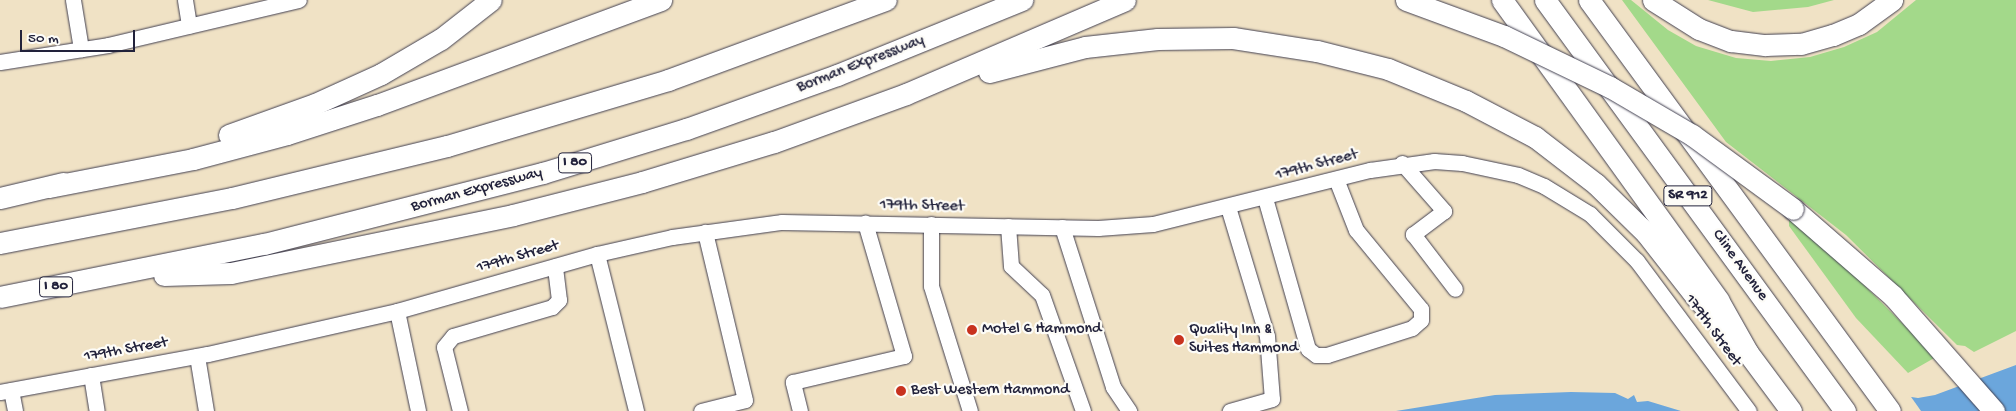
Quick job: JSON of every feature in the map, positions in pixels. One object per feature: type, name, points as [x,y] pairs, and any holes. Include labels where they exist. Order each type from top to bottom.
[{"type":"highway","points":[[49,187],[253,128],[315,104],[382,74],[441,39],[491,0]]},
{"type":"highway","points":[[0,198],[193,159],[288,134],[377,105],[661,0]]},
{"type":"highway","points":[[0,243],[232,198],[447,146],[668,80],[886,0]]},
{"type":"highway","name":"Borman Expressway","points":[[0,297],[112,276],[394,213],[543,173],[686,128],[838,74],[1022,0]]},
{"type":"highway","points":[[112,276],[231,273],[513,214],[642,182],[765,145],[906,94],[1125,0]]},
{"type":"highway","points":[[1406,0],[1536,50],[1610,87],[1692,135],[1793,209],[1893,296],[1937,343],[1994,411]]},
{"type":"highway","points":[[1502,0],[1718,300],[1748,353]]},
{"type":"highway","name":"Cline Avenue","points":[[1545,0],[1845,411]]},
{"type":"highway","name":"SR 912","points":[[1589,0],[1890,411]]},
{"type":"highway","points":[[1653,0],[1699,29],[1731,41],[1766,45],[1802,44],[1833,35],[1859,24],[1892,0]]},
{"type":"highway","points":[[906,94],[1085,48],[1158,39],[1233,38],[1317,51],[1388,69],[1466,101],[1535,137],[1596,184],[1646,233],[1696,297],[1748,353],[1788,406]]},
{"type":"street","points":[[73,0],[81,49]]},
{"type":"street","points":[[185,0],[189,26]]},
{"type":"street","points":[[0,62],[81,49],[189,26],[295,0]]},
{"type":"street","name":"179th Street","points":[[6,391],[197,356],[398,311],[597,254],[705,232],[782,222],[1062,227],[1152,224],[1265,198],[1402,163],[1434,161],[1490,167],[1544,186],[1590,214],[1637,261],[1748,411]]},
{"type":"street","points":[[1402,163],[1444,211],[1413,234],[1455,289]]},
{"type":"street","points":[[1265,198],[1308,349],[1316,355],[1327,355],[1412,328],[1421,320],[1421,309],[1356,230],[1336,179]]},
{"type":"street","points":[[1228,207],[1268,336],[1272,399],[1230,411]]},
{"type":"street","points":[[800,411],[793,382],[904,356],[866,223]]},
{"type":"street","points":[[931,224],[931,286],[970,411]]},
{"type":"street","points":[[1008,226],[1011,266],[1042,295],[1083,411]]},
{"type":"street","points":[[1062,227],[1114,387],[1129,411]]},
{"type":"street","points":[[701,411],[746,400],[705,232]]},
{"type":"street","points":[[597,254],[636,411]]},
{"type":"street","points":[[460,411],[444,347],[452,336],[552,307],[559,300],[555,266]]},
{"type":"street","points":[[398,311],[418,411]]},
{"type":"street","points":[[197,356],[206,411]]},
{"type":"street","points":[[91,375],[98,411]]},
{"type":"street","points":[[6,391],[15,411]]},
{"type":"green space","points":[[1622,0],[1631,0],[1668,30],[1696,46],[1736,58],[1771,61],[1810,57],[1844,47],[1877,32],[1916,0],[2016,0],[2016,331],[1974,352],[1965,346],[1957,345],[1846,235],[1726,142]]},
{"type":"green space","points":[[1708,0],[1834,0],[1808,7],[1753,12]]},
{"type":"green space","points":[[1789,219],[1851,272],[1936,357],[1908,373],[1856,318],[1789,226]]},
{"type":"water","points":[[2016,365],[2016,411],[1812,411],[1898,395],[1918,398],[1935,395]]},
{"type":"water","points":[[1571,392],[1615,393],[1628,399],[1634,395],[1637,402],[1648,401],[1681,411],[1396,411],[1495,395]]},
{"type":"pier","points":[[1898,392],[1909,394],[1921,411],[1810,411],[1854,399]]},
{"type":"place","name":"Motel 6 Hammond","points":[[972,330]]},
{"type":"place","name":"Quality Inn & Suites Hammond","points":[[1179,340]]},
{"type":"place","name":"Best Western Hammond","points":[[901,391]]}]
